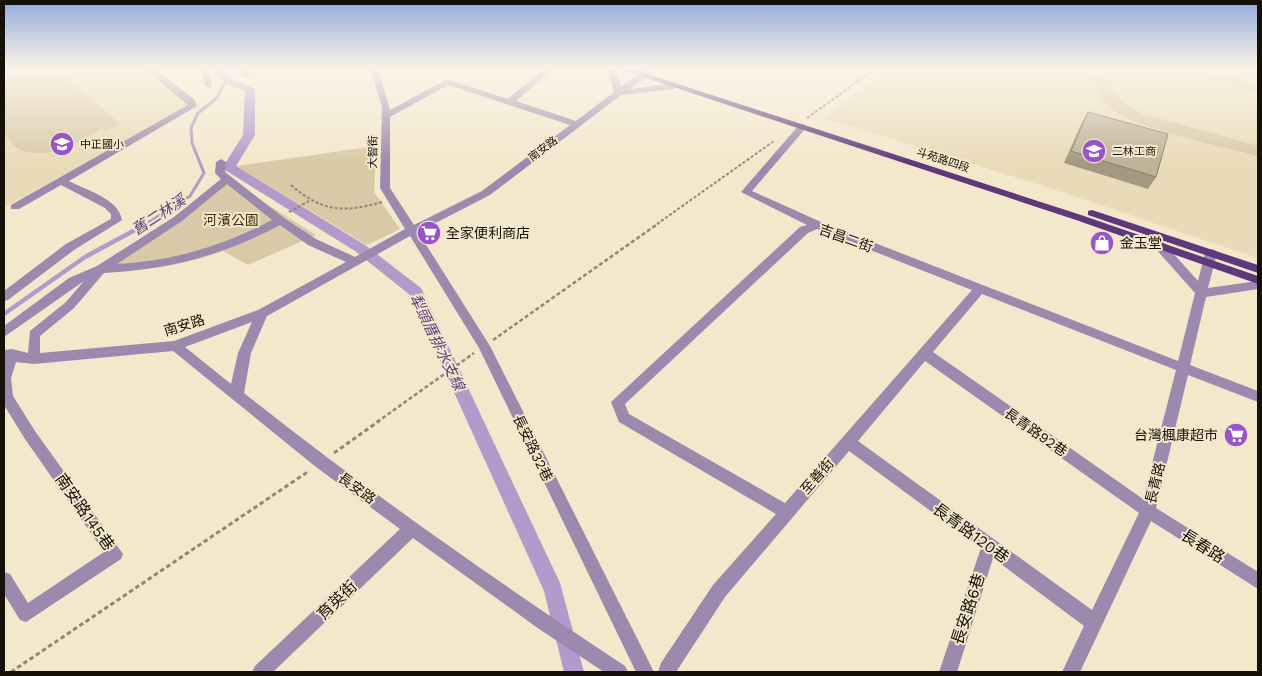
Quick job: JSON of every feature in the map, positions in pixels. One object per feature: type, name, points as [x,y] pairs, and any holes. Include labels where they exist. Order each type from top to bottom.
[{"type":"main road","name":"斗苑路四段","points":[[718,100],[1210,258],[1258,280]]},
{"type":"main road","name":"斗苑路四段","points":[[725,100],[1159,246],[1258,269]]},
{"type":"street","points":[[15,207],[186,111],[194,106],[189,100]]},
{"type":"street","name":"大智街","points":[[384,100],[386,107],[385,188],[411,231]]},
{"type":"street","points":[[386,116],[416,100]]},
{"type":"street","points":[[502,100],[577,124]]},
{"type":"street","name":"南安路","points":[[8,355],[34,359],[175,346],[262,313],[411,231],[486,193],[610,100]]},
{"type":"street","points":[[800,125],[746,192],[817,225]]},
{"type":"street","points":[[221,162],[220,173],[285,216],[312,242],[357,262]]},
{"type":"street","points":[[4,332],[74,281],[101,269],[178,219],[227,179]]},
{"type":"street","points":[[4,296],[70,247],[117,220],[116,213],[109,206],[61,181]]},
{"type":"street","points":[[34,359],[34,334],[70,305],[101,269],[145,268],[197,257],[252,237],[285,216]]},
{"type":"street","name":"吉昌二街","points":[[786,512],[624,418],[618,402],[804,230],[817,225],[979,290],[1258,397]]},
{"type":"street","name":"長安路32巷","points":[[411,231],[484,346],[646,672]]},
{"type":"street","points":[[1159,246],[1202,293],[1258,286]]},
{"type":"street","name":"長青路","points":[[1071,672],[1148,511],[1210,258]]},
{"type":"street","name":"至善街","points":[[667,672],[667,668],[719,591],[979,290]]},
{"type":"street","points":[[237,396],[238,368],[243,352],[262,313]]},
{"type":"street","name":"長安路","points":[[175,346],[321,463],[545,623],[619,672]]},
{"type":"street","name":"長青路92巷","points":[[924,353],[1148,511]]},
{"type":"street","name":"南安路145巷","points":[[4,580],[26,614],[115,554],[5,401],[4,378],[8,355]]},
{"type":"street","name":"長青路120巷","points":[[847,441],[1095,623]]},
{"type":"street","name":"長春路","points":[[1148,511],[1258,581]]},
{"type":"street","name":"育英街","points":[[261,672],[412,528]]},
{"type":"street","name":"長安路6巷","points":[[948,672],[989,547]]},
{"type":"path","points":[[11,672],[321,463],[834,100]]},
{"type":"path","points":[[291,185],[309,201],[321,207],[357,209],[388,200]]},
{"type":"path","points":[[285,216],[309,201]]},
{"type":"shaded area","name":"中正國小","points":[[4,100],[182,100],[190,105],[6,207],[4,205]]},
{"type":"shaded area","name":"二林工商","points":[[848,100],[1258,100],[1258,258],[1037,184],[824,118]]},
{"type":"green space","points":[[4,100],[92,100],[120,124],[106,131],[101,128],[84,140],[64,149],[42,153],[32,153],[19,149],[4,134]]},
{"type":"green space","points":[[1102,100],[1121,100],[1139,113],[1258,146],[1258,156],[1156,129],[1119,114]]},
{"type":"green space","name":"河濱公園","points":[[376,146],[374,192],[400,229],[367,245],[236,166]]},
{"type":"green space","name":"河濱公園","points":[[223,177],[316,235],[248,265],[223,251],[192,261],[161,267],[96,271],[210,193]]},
{"type":"building","points":[[1088,112],[1168,134],[1156,177],[1071,151]]},
{"type":"waterway","name":"舊二林溪","points":[[146,224],[190,196],[204,173],[192,143],[191,128],[198,113],[215,100]]},
{"type":"waterway","name":"犁頭厝排水支線","points":[[250,100],[249,135],[229,167],[360,248],[416,292],[553,590],[574,672]]},
{"type":"waterway","name":"舊二林溪","points":[[4,314],[85,257],[148,223]]},
{"type":"place","name":"中正國小","points":[[62,144]]},
{"type":"place","name":"二林工商","points":[[1094,151]]},
{"type":"place","name":"全家便利商店","points":[[429,233]]},
{"type":"place","name":"金玉堂","points":[[1102,243]]},
{"type":"place","name":"台灣楓康超市","points":[[1236,435]]}]
